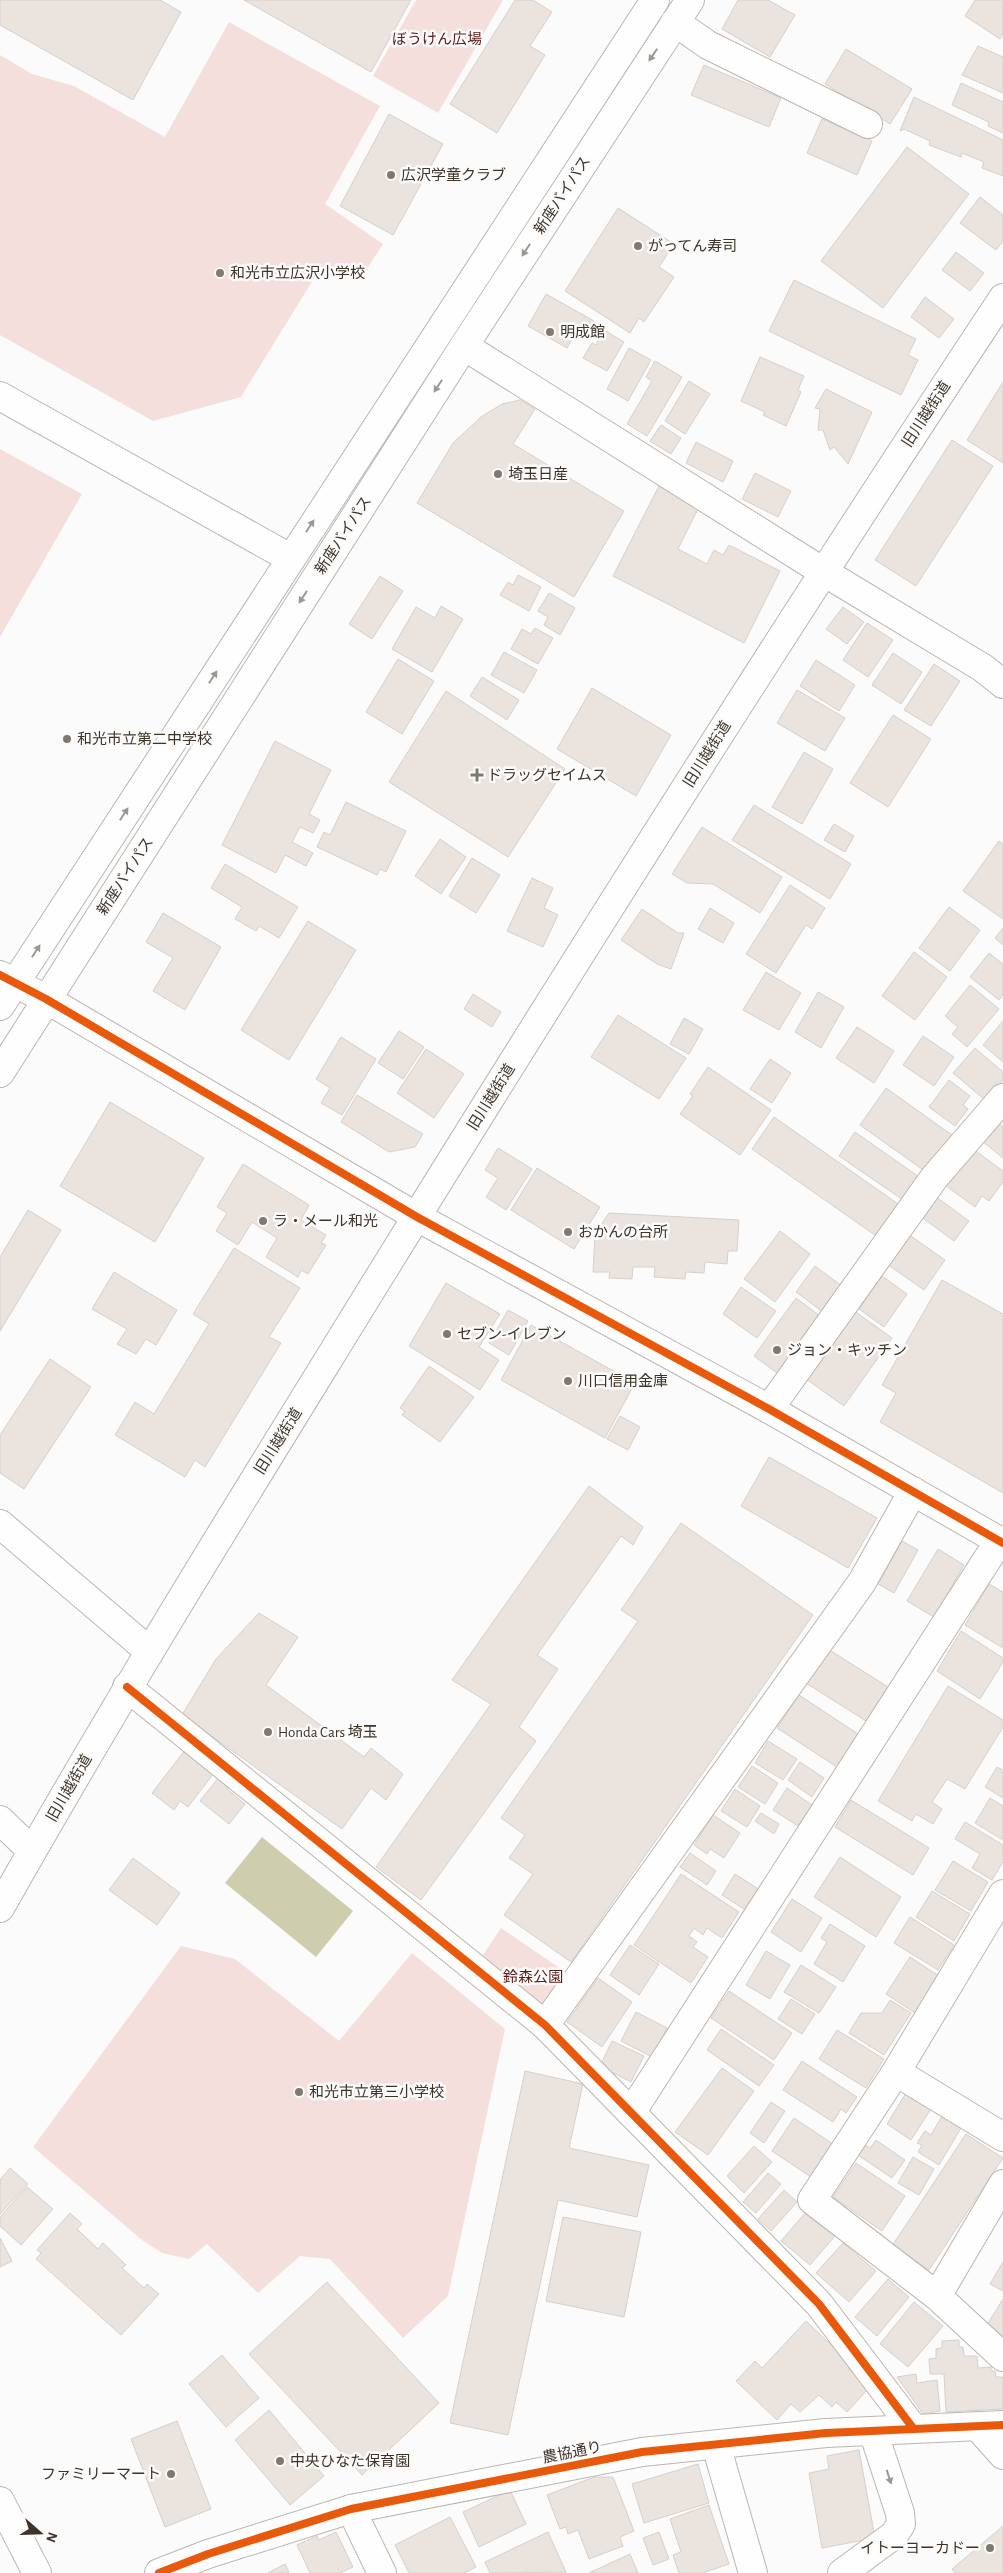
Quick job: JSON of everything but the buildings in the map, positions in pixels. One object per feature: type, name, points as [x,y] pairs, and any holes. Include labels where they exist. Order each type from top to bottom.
[{"type":"main road","name":"新座バイパス","points":[[0,1006],[8,979],[290,558],[654,0]]},
{"type":"main road","name":"新座バイパス","points":[[0,1073],[464,346],[690,0]]},
{"type":"main road","points":[[675,22],[708,44],[868,124]]},
{"type":"main road","name":"旧川越街道","points":[[0,1908],[126,1687],[417,1216],[822,571],[1003,298]]},
{"type":"main road","points":[[464,346],[822,571],[983,668],[1003,684]]},
{"type":"main road","points":[[0,396],[290,558]]},
{"type":"main road","points":[[8,979],[46,999],[417,1216],[769,1410],[1001,1542],[631,2113]]},
{"type":"main road","points":[[769,1410],[934,1178],[1003,1098]]},
{"type":"main road","points":[[545,2025],[862,1582],[913,1491]]},
{"type":"main road","points":[[0,1524],[149,1651]]},
{"type":"main road","points":[[126,1687],[545,2025],[819,2304],[913,2428]]},
{"type":"main road","points":[[0,1820],[32,1851]]},
{"type":"main road","points":[[1003,1894],[896,2072],[812,2200],[937,2296],[1003,2357]]},
{"type":"main road","points":[[896,2072],[1003,2137]]},
{"type":"main road","points":[[937,2296],[1003,2184]]},
{"type":"main road","points":[[991,2426],[1003,2455]]},
{"type":"main road","name":"農協通り","points":[[159,2573],[208,2554],[351,2509],[642,2452],[873,2430],[991,2426]]},
{"type":"main road","points":[[842,2573],[894,2535],[901,2524],[900,2513],[873,2430]]},
{"type":"main road","points":[[716,2445],[753,2573]]},
{"type":"main road","points":[[0,2501],[37,2573]]},
{"type":"main road","points":[[351,2509],[382,2573]]},
{"type":"green space","name":"ぼうけん広場","points":[[416,0],[503,0],[438,113],[373,76]]},
{"type":"green space","points":[[229,22],[380,106],[325,204],[383,244],[368,267],[316,275],[241,397],[153,421],[0,335],[0,55],[32,74],[74,86],[165,137]]},
{"type":"green space","points":[[0,449],[82,494],[0,637]]},
{"type":"green space","name":"鈴森公園","points":[[501,1928],[564,1971],[545,2003],[536,2006],[477,1964]]},
{"type":"green space","points":[[181,1946],[235,1959],[339,2041],[412,1953],[505,2029],[448,2296],[403,2338],[330,2259],[300,2256],[258,2293],[207,2244],[189,2259],[162,2253],[142,2240],[33,2147]]},
{"type":"shaded area","points":[[262,1837],[353,1911],[316,1957],[225,1883]]},
{"type":"cycle path","points":[[0,975],[46,999],[417,1217],[769,1409],[1003,1543]]},
{"type":"cycle path","points":[[127,1687],[545,2025],[819,2304],[913,2428]]},
{"type":"cycle path","points":[[159,2573],[208,2554],[351,2509],[642,2452],[826,2433],[1003,2425]]},
{"type":"place","name":"広沢学童クラブ","points":[[391,175]]},
{"type":"place","name":"がってん寿司","points":[[638,246]]},
{"type":"place","name":"和光市立広沢小学校","points":[[220,273]]},
{"type":"place","name":"明成館","points":[[550,332]]},
{"type":"place","name":"埼玉日産","points":[[498,474]]},
{"type":"place","name":"和光市立第二中学校","points":[[67,739]]},
{"type":"place","name":"ドラッグセイムス","points":[[477,775]]},
{"type":"place","name":"ラ・メール和光","points":[[263,1221]]},
{"type":"place","name":"おかんの台所","points":[[568,1232]]},
{"type":"place","name":"セブン-イレブン","points":[[447,1334]]},
{"type":"place","name":"ジョン・キッチン","points":[[777,1350]]},
{"type":"place","name":"川口信用金庫","points":[[568,1381]]},
{"type":"place","name":"Honda Cars 埼玉","points":[[268,1732]]},
{"type":"place","name":"和光市立第三小学校","points":[[299,2092]]},
{"type":"place","name":"中央ひなた保育園","points":[[280,2461]]},
{"type":"place","name":"ファミリーマート","points":[[171,2474]]},
{"type":"place","name":"イトーヨーカドー","points":[[990,2548]]}]
